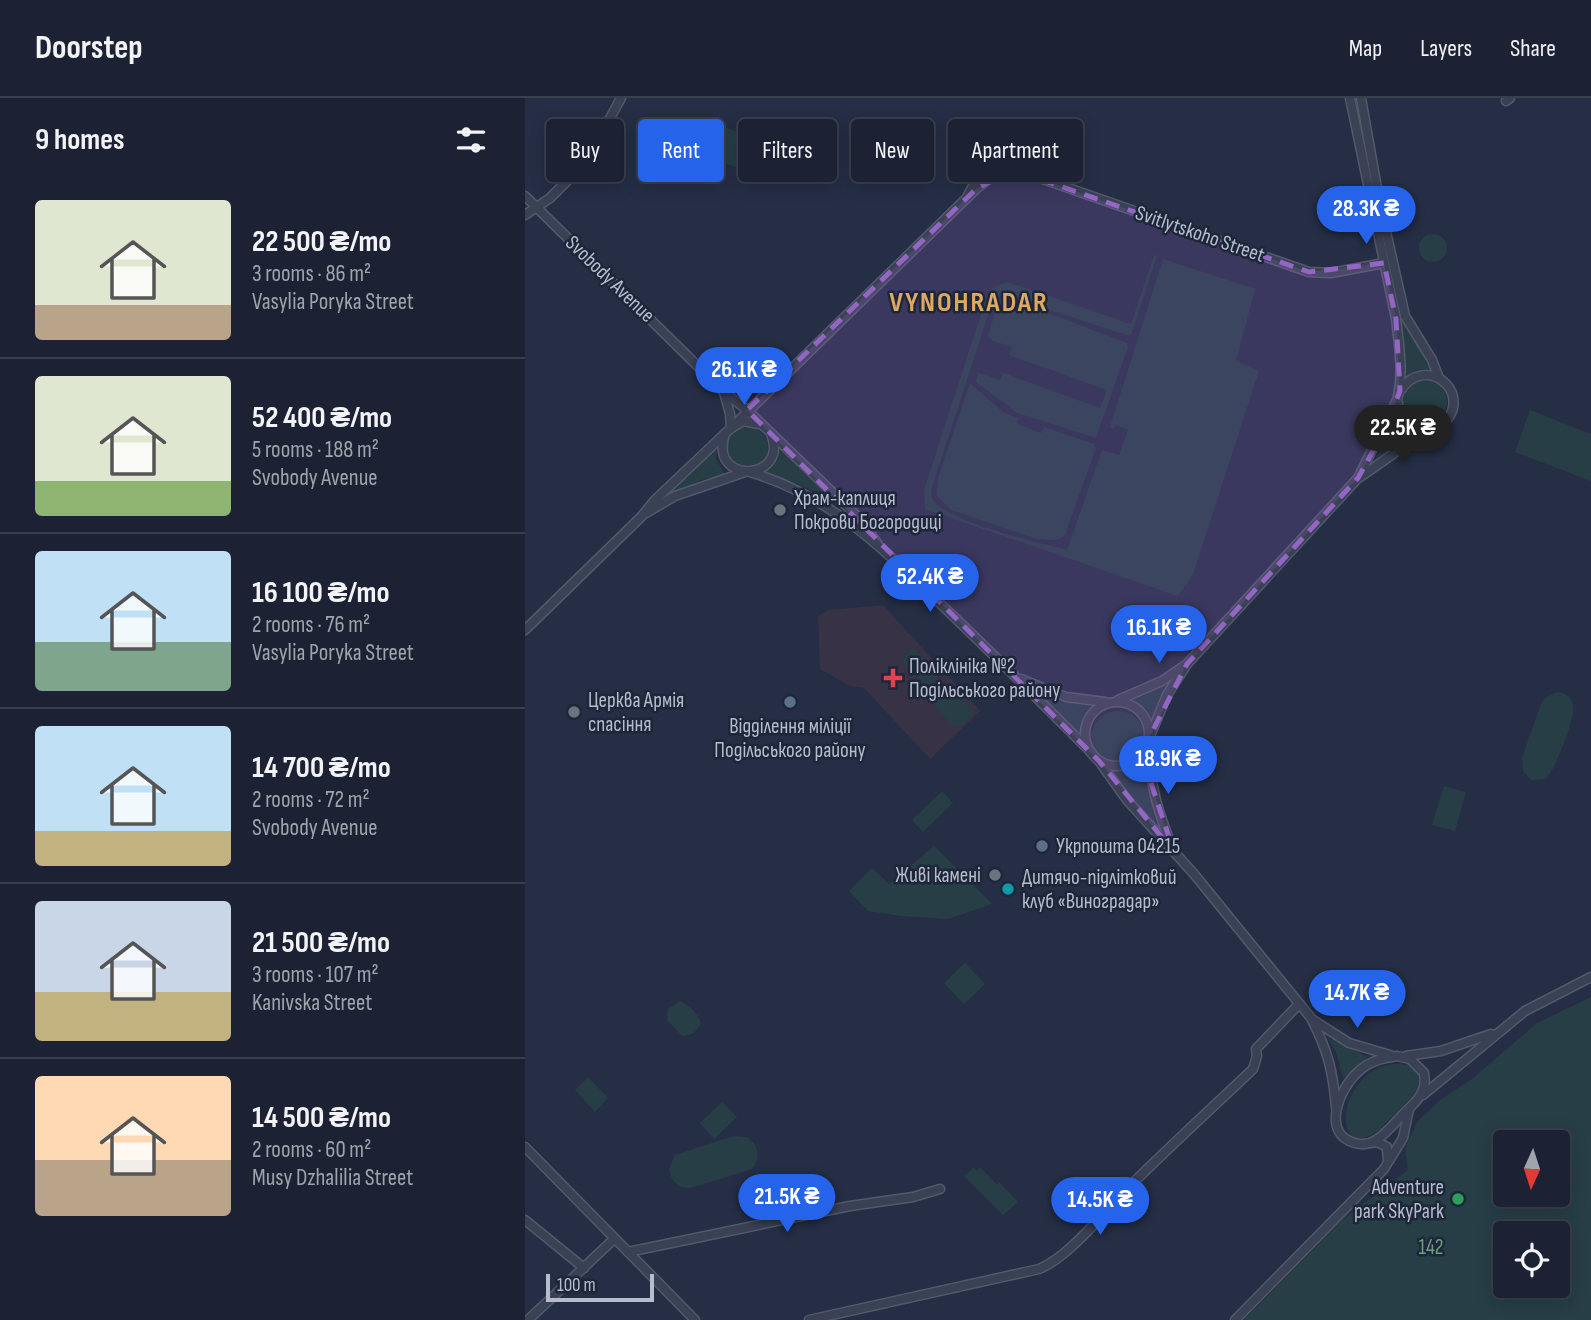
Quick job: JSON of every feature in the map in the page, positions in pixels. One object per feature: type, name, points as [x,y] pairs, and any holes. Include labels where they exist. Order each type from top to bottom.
[{"type":"street","points":[[525,215],[550,198],[587,160],[621,98]]},
{"type":"street","points":[[1350,98],[1396,319],[1402,418],[1416,429],[1435,429]]},
{"type":"street","points":[[1099,761],[1117,766],[1129,764],[1143,753],[1167,695],[1187,664],[1358,478],[1449,419],[1454,401],[1452,391],[1439,378],[1432,360],[1405,316],[1380,205],[1361,98]]},
{"type":"street","points":[[966,199],[974,182]]},
{"type":"street","points":[[525,630],[747,410],[986,182]]},
{"type":"street","name":"Svitlytskoho Street","points":[[1048,182],[1309,272],[1331,273],[1384,263]]},
{"type":"street","name":"Svobody Avenue","points":[[525,196],[724,392],[762,425]]},
{"type":"street","points":[[1358,478],[1399,396],[1412,378],[1430,375],[1439,378]]},
{"type":"street","points":[[724,392],[730,414],[722,447],[731,466],[789,485],[877,542]]},
{"type":"street","points":[[728,430],[748,421],[762,425],[858,517],[877,542],[1091,752],[1127,800],[1174,852],[1311,1018],[1323,1041],[1333,1071],[1336,1118],[1342,1135],[1352,1142],[1377,1142],[1387,1147],[1387,1164]]},
{"type":"street","points":[[641,517],[675,496],[765,466],[774,447],[769,432]]},
{"type":"street","points":[[1091,752],[1085,735],[1093,712],[1153,686],[1187,664]]},
{"type":"street","points":[[1015,676],[1066,697],[1127,703],[1142,713],[1148,724],[1153,791],[1160,819],[1174,852]]},
{"type":"street","points":[[1370,1143],[1383,1135],[1420,1097],[1496,1032],[1537,1004],[1591,977]]},
{"type":"street","points":[[809,1320],[1039,1269],[1050,1263],[1065,1252],[1129,1187],[1254,1069],[1256,1049],[1299,1004]]},
{"type":"street","points":[[1311,1018],[1349,1043],[1410,1059],[1425,1073],[1425,1084],[1420,1097]]},
{"type":"street","points":[[1336,1108],[1341,1093],[1358,1071],[1372,1062],[1441,1051],[1496,1032]]},
{"type":"street","points":[[1235,1320],[1387,1164],[1403,1138],[1409,1109]]},
{"type":"street","points":[[525,1147],[695,1320]]},
{"type":"street","points":[[628,1252],[851,1206],[913,1197],[940,1189]]},
{"type":"street","points":[[525,1220],[584,1268]]},
{"type":"street","points":[[528,1316],[614,1239]]},
{"type":"highlighted area","points":[[1019,172],[1309,272],[1384,263],[1396,319],[1400,391],[1383,433],[1358,478],[1187,664],[1150,736],[1150,780],[1174,852],[1099,761],[747,410],[976,189],[1002,175]]},
{"type":"shaded area","name":"Поліклініка №2 Подільського району","points":[[883,605],[980,711],[930,759],[864,688],[850,686],[820,669],[818,616],[828,610]]},
{"type":"green space","points":[[724,127],[738,132],[738,168],[724,163]]},
{"type":"green space","points":[[1433,234],[1443,238],[1447,248],[1443,258],[1433,262],[1423,258],[1419,248],[1423,238]]},
{"type":"green space","points":[[1154,255],[1157,256],[1129,336],[1002,294],[994,297],[931,490],[932,499],[941,508],[974,524],[1067,550],[1102,450],[1119,455],[1128,430],[1116,425],[1114,429],[1110,427],[1163,259],[1255,289],[1236,361],[1259,371],[1193,574],[1178,596],[925,509],[924,490],[989,290],[1007,282],[1131,324]]},
{"type":"green space","points":[[999,299],[1059,317],[1127,343],[1128,347],[1096,438],[1017,413],[976,382],[978,373],[1000,380],[1003,373],[1100,408],[1107,390],[1009,355],[1012,347],[993,341],[988,336]]},
{"type":"green space","points":[[1401,315],[1430,369],[1416,370],[1405,378]]},
{"type":"green space","points":[[1425,380],[1434,381],[1441,386],[1446,393],[1446,411],[1441,418],[1434,423],[1425,424],[1416,423],[1409,418],[1404,411],[1403,402],[1404,393],[1409,386],[1416,381]]},
{"type":"green space","points":[[970,383],[1003,412],[1018,418],[1017,424],[1041,433],[1044,427],[1094,444],[1096,448],[1062,538],[1037,539],[951,510],[937,496],[938,478]]},
{"type":"green space","points":[[1530,410],[1591,434],[1591,481],[1515,452]]},
{"type":"green space","points":[[1396,419],[1403,427],[1416,434],[1404,439],[1371,467]]},
{"type":"green space","points":[[747,427],[762,433],[768,448],[762,463],[747,469],[732,463],[726,448],[732,433]]},
{"type":"green space","points":[[716,446],[716,459],[726,476],[701,480],[668,496],[666,493]]},
{"type":"green space","points":[[778,446],[832,496],[830,499],[799,484],[763,474],[775,461]]},
{"type":"green space","points":[[914,648],[939,676],[927,687],[901,661]]},
{"type":"green space","points":[[1170,679],[1173,681],[1159,703],[1151,724],[1144,710],[1131,699]]},
{"type":"green space","points":[[948,685],[974,713],[961,726],[952,725],[931,702]]},
{"type":"green space","points":[[1034,690],[1062,702],[1091,706],[1083,722],[1082,736]]},
{"type":"green space","points":[[1557,692],[1567,695],[1573,705],[1569,729],[1550,774],[1545,779],[1531,780],[1523,771],[1522,758],[1541,704],[1545,698]]},
{"type":"green space","points":[[1118,711],[1137,719],[1145,738],[1137,757],[1118,765],[1099,757],[1091,738],[1099,719]]},
{"type":"green space","points":[[1142,760],[1145,762],[1146,783],[1156,826],[1153,827],[1103,766],[1124,770]]},
{"type":"green space","points":[[1444,786],[1466,792],[1455,831],[1432,825]]},
{"type":"green space","points":[[942,791],[953,803],[923,832],[912,820]]},
{"type":"green space","points":[[934,846],[992,904],[948,919],[902,916],[868,911],[849,891],[872,868],[889,884]]},
{"type":"green space","points":[[965,963],[985,984],[964,1004],[944,983]]},
{"type":"green space","name":"142","points":[[1591,997],[1591,1320],[1244,1320],[1343,1219],[1408,1170],[1405,1149],[1417,1122],[1440,1100],[1472,1079],[1537,1023]]},
{"type":"green space","points":[[680,1001],[693,1010],[701,1023],[696,1031],[682,1036],[667,1020],[668,1009]]},
{"type":"green space","points":[[1328,1038],[1368,1057],[1343,1078],[1337,1055]]},
{"type":"green space","points":[[1393,1064],[1414,1068],[1419,1076],[1420,1088],[1376,1132],[1360,1138],[1351,1135],[1346,1125],[1346,1112],[1351,1097],[1360,1083],[1374,1071]]},
{"type":"green space","points":[[588,1077],[608,1098],[595,1112],[575,1090]]},
{"type":"green space","points":[[722,1102],[737,1117],[714,1139],[700,1123]]},
{"type":"green space","points":[[734,1136],[747,1137],[754,1144],[758,1156],[752,1169],[691,1188],[679,1186],[673,1181],[669,1169],[675,1155]]},
{"type":"green space","points":[[974,1167],[977,1171],[980,1167],[997,1185],[999,1182],[1018,1202],[1003,1215],[964,1176]]},
{"type":"place","name":"Храм-каплиця Покрови Богородиці","points":[[780,510]]},
{"type":"place","name":"Поліклініка №2 Подільського району","points":[[893,678]]},
{"type":"place","name":"Відділення міліції Подільського району","points":[[790,702]]},
{"type":"place","name":"Церква Армія спасіння","points":[[574,712]]},
{"type":"place","name":"Укрпошта 04215","points":[[1042,846]]},
{"type":"place","name":"Живі камені","points":[[995,875]]},
{"type":"place","name":"Дитячо-підлітковий клуб «Виноградар»","points":[[1008,889]]},
{"type":"place","name":"Adventure park SkyPark","points":[[1458,1199]]},
{"type":"district","name":"VYNOHRADAR","points":[[969,302]]}]
